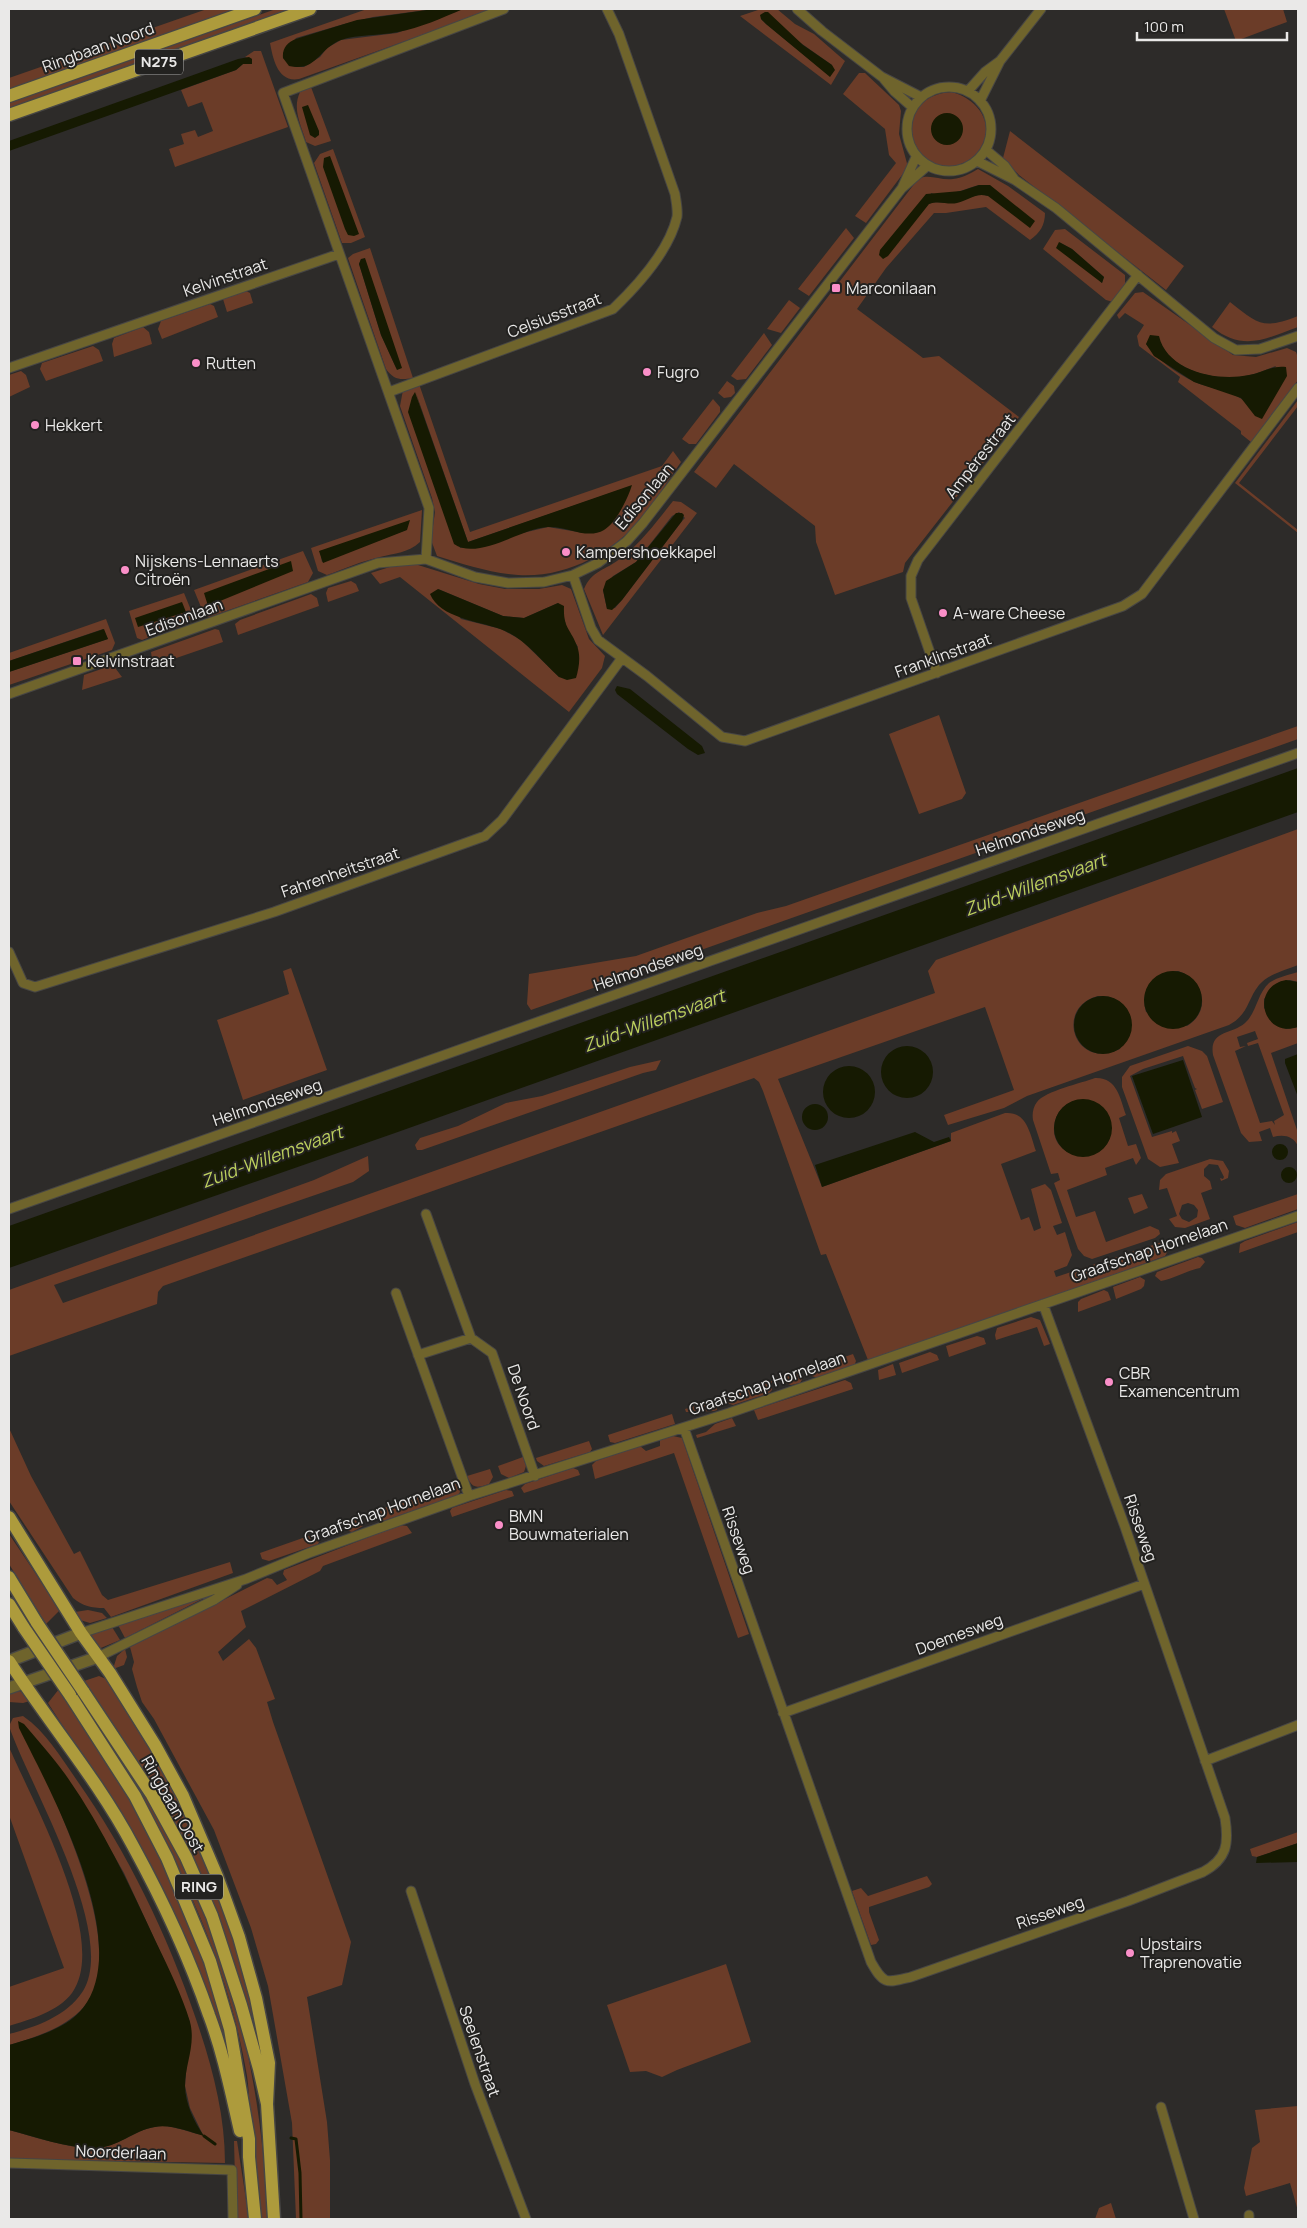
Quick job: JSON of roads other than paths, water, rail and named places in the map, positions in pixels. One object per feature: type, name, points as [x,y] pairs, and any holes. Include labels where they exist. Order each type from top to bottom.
[{"type":"main road","name":"Ringbaan Noord","points":[[9,96],[255,9]]},
{"type":"main road","name":"N275","points":[[9,116],[310,9]]},
{"type":"main road","points":[[9,1517],[81,1633],[155,1745],[183,1796],[217,1876],[239,1938],[256,1998],[269,2063],[267,2104]]},
{"type":"main road","name":"Ringbaan Oost","points":[[9,1577],[135,1796],[167,1858],[210,1961],[230,2029],[249,2139],[255,2219]]},
{"type":"main road","name":"Ringbaan Oost","points":[[9,1604],[24,1628],[76,1693],[152,1795],[186,1857],[204,1899],[241,2005],[259,2069],[267,2104],[274,2219]]},
{"type":"main road","points":[[9,1661],[96,1786],[133,1845],[184,1949],[220,2048],[242,2139],[249,2157]]},
{"type":"street","points":[[426,559],[429,508],[338,254],[283,93],[504,9]]},
{"type":"street","name":"Celsiusstraat","points":[[389,392],[613,309],[638,286],[666,243],[677,216],[675,194],[619,34],[607,9]]},
{"type":"street","points":[[797,9],[882,76],[921,97]]},
{"type":"street","points":[[980,101],[1000,61],[1041,9]]},
{"type":"street","points":[[968,91],[985,72],[1000,61]]},
{"type":"street","points":[[882,76],[895,92],[912,107]]},
{"type":"street","points":[[939,88],[958,88],[968,91],[986,109],[991,124],[990,140],[986,150],[977,161],[966,168],[953,172],[940,171],[927,166],[916,157],[907,138],[906,128],[912,107],[921,97],[939,88]]},
{"type":"street","points":[[986,150],[1005,166],[1015,180]]},
{"type":"street","name":"Edisonlaan","points":[[902,188],[916,157]]},
{"type":"street","points":[[977,161],[1015,180],[1056,208],[1214,338],[1236,350],[1260,349],[1298,337]]},
{"type":"street","name":"Edisonlaan","points":[[9,694],[378,563],[426,559],[475,577],[508,583],[544,582],[573,575],[598,563],[627,541],[643,523],[902,188],[927,166]]},
{"type":"street","name":"Kelvinstraat","points":[[9,368],[338,254]]},
{"type":"street","name":"Ampèrestraat","points":[[937,673],[911,598],[911,576],[918,560],[1138,275]]},
{"type":"street","name":"Franklinstraat","points":[[573,575],[590,628],[598,640],[722,737],[745,741],[1123,606],[1142,594],[1298,388]]},
{"type":"street","name":"Fahrenheitstraat","points":[[9,952],[15,970],[23,984],[35,987],[274,912],[485,836],[502,820],[622,658]]},
{"type":"street","name":"Helmondseweg","points":[[9,1209],[1298,753]]},
{"type":"street","points":[[418,1355],[471,1338],[426,1214]]},
{"type":"street","name":"Graafschap Hornelaan","points":[[9,1661],[81,1633],[246,1579],[309,1553],[469,1496],[684,1428],[1298,1216]]},
{"type":"street","points":[[396,1293],[469,1496]]},
{"type":"street","name":"Risseweg","points":[[684,1428],[871,1962],[879,1977],[890,1982],[911,1977],[1128,1901],[1203,1872],[1215,1866],[1225,1852],[1228,1834],[1225,1818],[1122,1518],[1043,1304]]},
{"type":"street","name":"De Noord","points":[[471,1338],[492,1353],[535,1476]]},
{"type":"street","name":"Graafschap Hornelaan","points":[[9,1688],[98,1657],[214,1600],[246,1579]]},
{"type":"street","name":"Doemesweg","points":[[783,1713],[1144,1584]]},
{"type":"street","points":[[1205,1761],[1298,1725]]},
{"type":"street","name":"Seelenstraat","points":[[411,1891],[475,2084],[526,2219]]},
{"type":"street","points":[[1160,2107],[1194,2219]]},
{"type":"street","name":"Noorderlaan","points":[[9,2163],[232,2170],[233,2219]]},
{"type":"water","points":[[434,9],[463,9],[406,30],[341,40],[333,44],[317,59],[306,66],[289,66],[283,58],[286,46],[296,39],[357,20]]},
{"type":"water","points":[[768,12],[803,45],[832,65],[835,70],[830,77],[761,19],[760,15]]},
{"type":"water","points":[[249,57],[252,59],[252,64],[243,64],[236,70],[9,151],[9,141],[238,59]]},
{"type":"water","points":[[308,105],[319,131],[319,135],[315,138],[310,135],[302,107]]},
{"type":"water","points":[[947,113],[953,114],[958,118],[962,123],[962,135],[958,140],[953,144],[947,145],[941,144],[936,140],[932,135],[931,129],[932,123],[936,118],[941,114]]},
{"type":"water","points":[[330,156],[359,234],[354,236],[348,235],[345,229],[323,167],[324,158]]},
{"type":"water","points":[[979,185],[990,185],[1035,221],[1030,228],[988,196],[976,196],[957,203],[933,203],[929,204],[888,256],[883,259],[879,255],[880,250],[926,194],[961,191]]},
{"type":"water","points":[[1059,242],[1072,249],[1104,277],[1102,283],[1056,248]]},
{"type":"water","points":[[365,258],[402,368],[397,370],[381,335],[359,264],[361,259]]},
{"type":"water","points":[[1150,335],[1159,336],[1164,348],[1172,358],[1183,366],[1195,371],[1209,375],[1236,377],[1272,368],[1286,367],[1287,376],[1262,419],[1255,416],[1241,398],[1194,382],[1154,356],[1146,344]]},
{"type":"water","points":[[415,392],[468,542],[632,485],[628,497],[613,522],[597,533],[591,534],[548,527],[525,532],[475,549],[464,548],[454,544],[408,412]]},
{"type":"water","points":[[676,513],[684,515],[682,521],[622,600],[612,610],[607,609],[603,590],[606,581],[636,562]]},
{"type":"water","points":[[410,520],[407,530],[323,563],[319,551]]},
{"type":"water","points":[[291,561],[293,571],[208,606],[204,593]]},
{"type":"water","points":[[438,589],[503,616],[524,618],[558,603],[564,606],[566,624],[575,640],[579,654],[576,678],[567,680],[559,677],[532,650],[509,633],[451,614],[435,602],[430,594]]},
{"type":"water","points":[[182,602],[186,612],[138,627],[135,618]]},
{"type":"water","points":[[104,629],[108,639],[9,672],[9,661]]},
{"type":"water","points":[[617,686],[630,689],[702,746],[705,753],[698,755],[688,749],[617,694],[615,690]]},
{"type":"water","name":"Zuid-Willemsvaart","points":[[1298,768],[1298,812],[9,1268],[9,1226]]},
{"type":"water","points":[[1167,971],[1179,971],[1194,979],[1202,994],[1202,1006],[1194,1021],[1179,1029],[1167,1029],[1152,1021],[1144,1006],[1144,994],[1152,979]]},
{"type":"water","points":[[1286,980],[1298,982],[1298,1027],[1286,1029],[1276,1026],[1269,1019],[1265,1011],[1264,1001],[1267,992],[1274,985]]},
{"type":"water","points":[[1097,996],[1109,996],[1124,1004],[1132,1019],[1132,1031],[1124,1046],[1109,1054],[1097,1054],[1082,1046],[1074,1031],[1074,1019],[1082,1004]]},
{"type":"water","points":[[902,1046],[912,1046],[922,1050],[929,1057],[933,1072],[929,1087],[922,1094],[912,1098],[902,1098],[892,1094],[885,1087],[881,1077],[881,1067],[885,1057],[892,1050]]},
{"type":"water","points":[[1298,1054],[1298,1097],[1285,1059]]},
{"type":"water","points":[[1183,1060],[1202,1117],[1153,1134],[1132,1076]]},
{"type":"water","points":[[844,1066],[854,1066],[863,1070],[871,1078],[875,1092],[871,1106],[863,1114],[854,1118],[844,1118],[835,1114],[827,1106],[823,1097],[823,1087],[827,1078],[835,1070]]},
{"type":"water","points":[[1083,1099],[1094,1101],[1107,1112],[1112,1128],[1110,1139],[1099,1152],[1083,1157],[1072,1155],[1059,1144],[1054,1128],[1056,1117],[1067,1104]]},
{"type":"water","points":[[815,1104],[824,1108],[828,1117],[824,1126],[815,1130],[806,1126],[802,1117],[806,1108]]},
{"type":"water","points":[[915,1132],[934,1142],[949,1137],[951,1141],[822,1187],[815,1165]]},
{"type":"water","points":[[1277,1144],[1283,1144],[1288,1149],[1286,1158],[1277,1160],[1272,1155],[1272,1149]]},
{"type":"water","points":[[1286,1167],[1292,1167],[1297,1172],[1295,1181],[1286,1183],[1281,1178],[1281,1172]]},
{"type":"water","points":[[18,1721],[24,1724],[56,1761],[91,1814],[125,1877],[174,1981],[187,2012],[192,2030],[185,2078],[188,2106],[204,2136],[174,2127],[161,2126],[147,2129],[111,2145],[84,2148],[40,2139],[9,2130],[9,2045],[39,2036],[59,2027],[68,2022],[83,2008],[96,1980],[99,1946],[94,1908],[82,1868],[67,1828],[19,1728]]},
{"type":"water","points":[[1298,1843],[1298,1862],[1256,1863],[1257,1857]]},
{"type":"waterway","points":[[204,2136],[215,2144]]},
{"type":"waterway","points":[[291,2138],[296,2139],[300,2173],[301,2219]]},
{"type":"place","name":"Marconilaan","points":[[836,288]]},
{"type":"place","name":"Rutten","points":[[196,363]]},
{"type":"place","name":"Fugro","points":[[647,372]]},
{"type":"place","name":"Hekkert","points":[[35,425]]},
{"type":"place","name":"Kampershoekkapel","points":[[566,552]]},
{"type":"place","name":"Nijskens-Lennaerts Citroën","points":[[125,570]]},
{"type":"place","name":"A-ware Cheese","points":[[943,613]]},
{"type":"place","name":"Kelvinstraat","points":[[77,661]]},
{"type":"place","name":"CBR Examencentrum","points":[[1109,1382]]},
{"type":"place","name":"BMN Bouwmaterialen","points":[[499,1525]]},
{"type":"place","name":"Upstairs Traprenovatie","points":[[1130,1953]]}]
